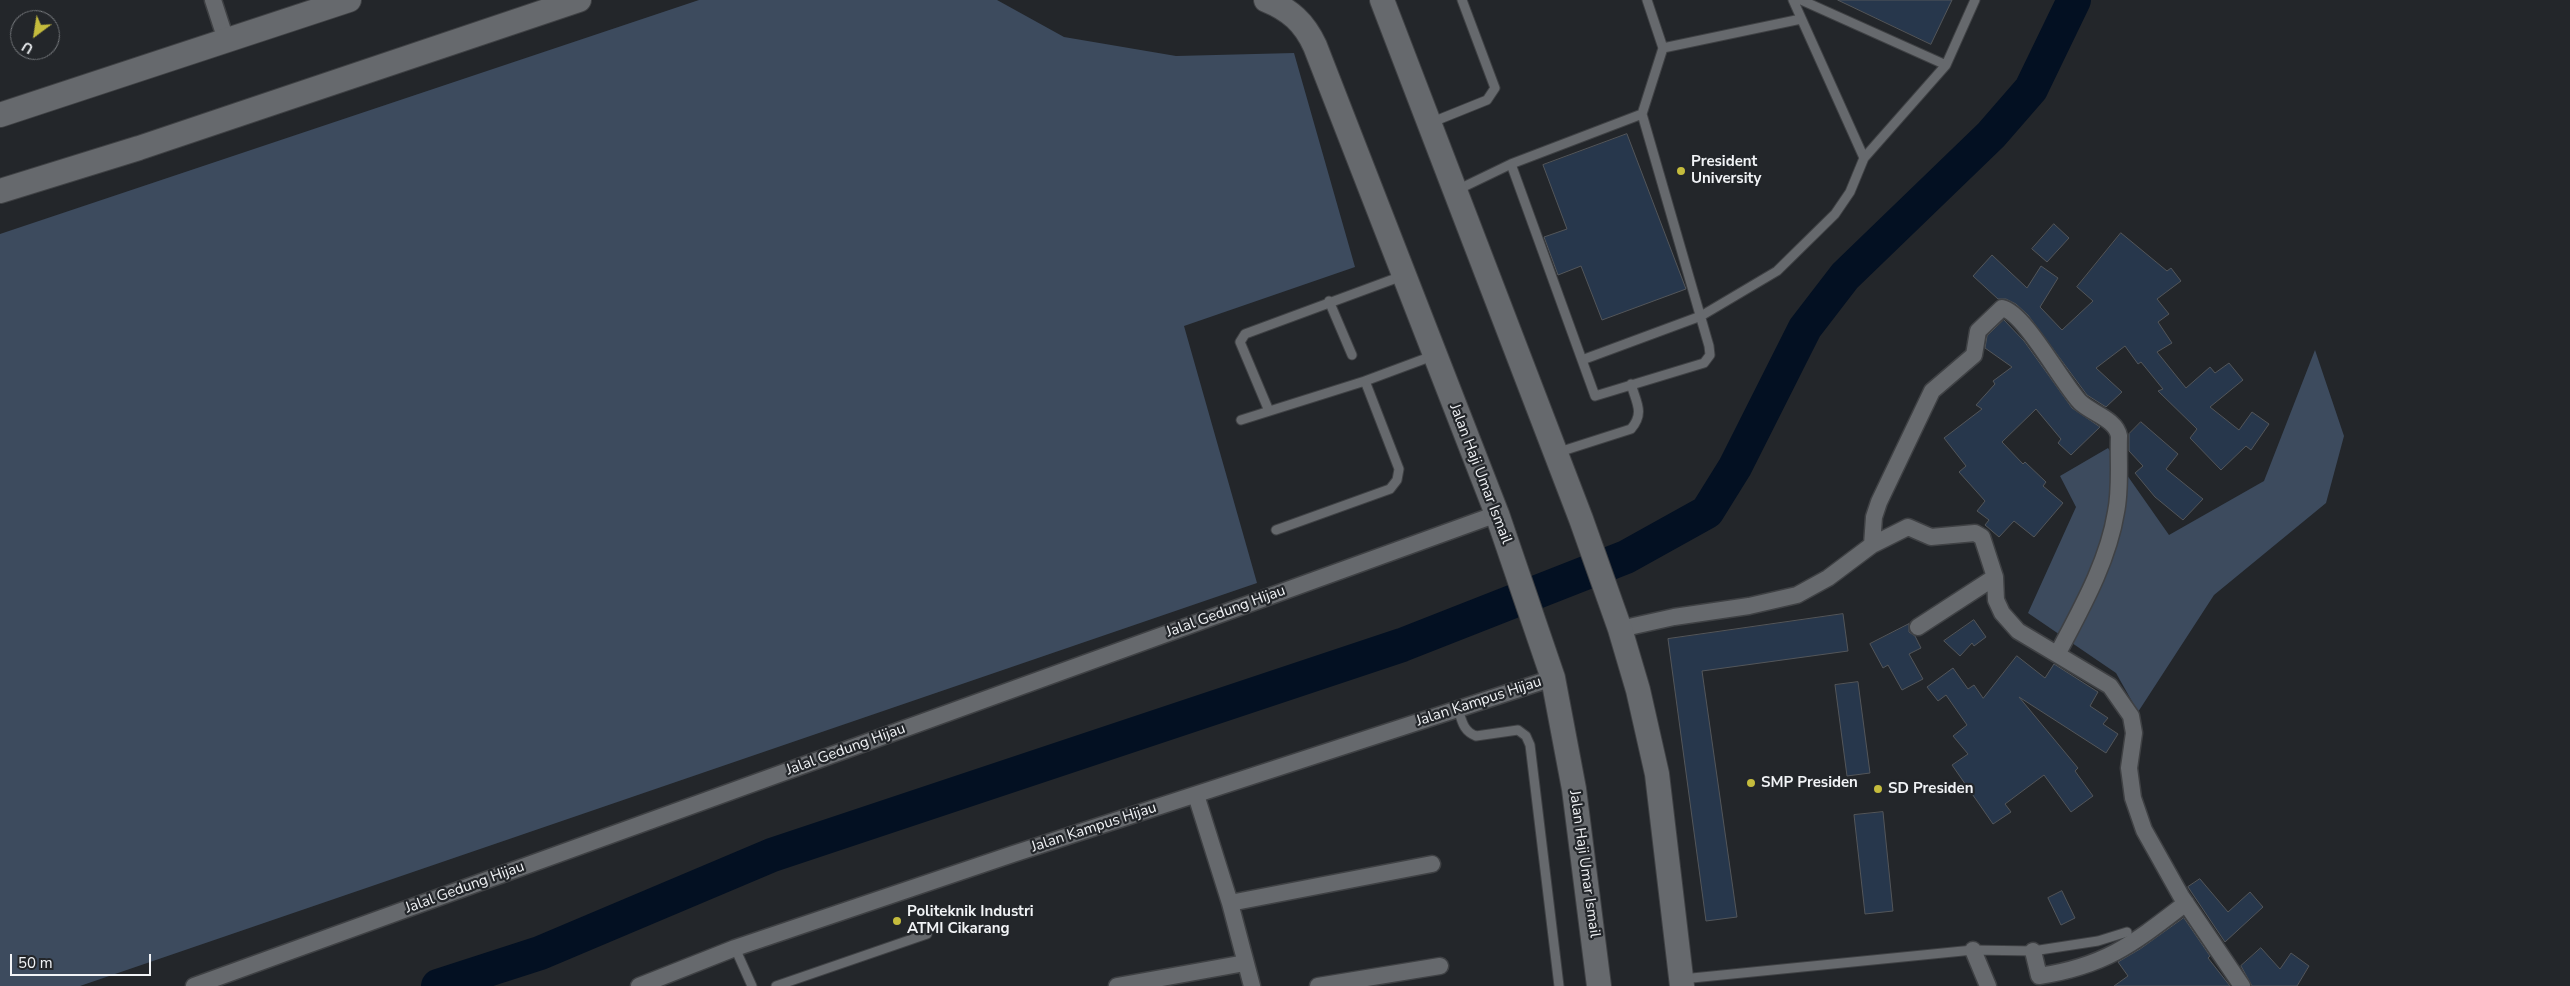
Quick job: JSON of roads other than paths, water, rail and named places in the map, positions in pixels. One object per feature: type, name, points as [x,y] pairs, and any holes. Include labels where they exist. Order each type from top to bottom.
[{"type":"main road","points":[[0,115],[349,0]]},
{"type":"main road","points":[[0,191],[139,148],[579,0]]},
{"type":"main road","name":"Jalan Haji Umar Ismail","points":[[1266,0],[1291,14],[1307,28],[1499,521],[1538,632],[1553,678],[1574,789],[1599,986]]},
{"type":"main road","points":[[1382,0],[1556,453],[1617,620],[1638,690],[1657,774],[1682,982]]},
{"type":"street","points":[[213,0],[226,40]]},
{"type":"street","points":[[1872,545],[1874,517],[1878,502],[1932,391],[1974,355],[1978,331],[1997,311],[2002,308],[2011,311],[2080,402],[2114,425],[2119,436],[2117,511],[2112,534],[2080,612],[2058,653]]},
{"type":"street","name":"Jalal Gedung Hijau","points":[[194,986],[1499,521]]},
{"type":"street","points":[[1617,620],[1674,617],[1749,606],[1796,595],[1828,578],[1872,545],[1908,527],[1931,536],[1975,533],[1982,537],[1986,544],[1995,577],[1996,600],[2002,614],[2018,630],[2110,686],[2131,716],[2134,733],[2129,768],[2133,798],[2144,830],[2186,904],[2242,986]]},
{"type":"street","points":[[1918,627],[1995,577]]},
{"type":"street","name":"Jalan Kampus Hijau","points":[[639,986],[735,948],[1013,854],[1553,678]]},
{"type":"street","points":[[1196,795],[1230,903],[1252,986]]},
{"type":"street","points":[[1230,903],[1432,864]]},
{"type":"street","points":[[2033,951],[2039,976],[2070,971],[2102,960],[2134,943],[2186,904]]},
{"type":"street","points":[[1973,950],[1988,986]]},
{"type":"street","points":[[1117,986],[1245,963]]},
{"type":"street","points":[[1318,986],[1440,966]]},
{"type":"lane","points":[[1429,123],[1487,100],[1495,88],[1462,0]]},
{"type":"lane","points":[[1511,164],[1595,396],[1704,363],[1710,355],[1701,316],[1642,114],[1662,48],[1647,0]]},
{"type":"lane","points":[[1793,0],[1864,158]]},
{"type":"lane","points":[[1801,0],[1946,65]]},
{"type":"lane","points":[[1582,360],[1701,316],[1778,271],[1835,214],[1850,192],[1864,158],[1946,65],[1975,0]]},
{"type":"lane","points":[[1662,48],[1801,20]]},
{"type":"lane","points":[[1455,191],[1511,164],[1642,114]]},
{"type":"lane","points":[[1269,411],[1240,342],[1245,334],[1330,301],[1404,276]]},
{"type":"lane","points":[[1330,301],[1352,355]]},
{"type":"lane","points":[[1241,420],[1365,381],[1435,355]]},
{"type":"lane","points":[[1276,530],[1390,489],[1398,480],[1399,469],[1365,381]]},
{"type":"lane","points":[[1556,453],[1631,430],[1638,421],[1639,412],[1631,384]]},
{"type":"lane","points":[[1458,709],[1464,728],[1476,736],[1518,730],[1526,736],[1530,745],[1560,986]]},
{"type":"lane","points":[[1682,982],[1973,950],[2033,951],[2098,941],[2127,932]]},
{"type":"lane","points":[[776,986],[927,934]]},
{"type":"lane","points":[[735,948],[752,986]]},
{"type":"waterway","points":[[438,986],[540,953],[772,855],[1402,645],[1626,557],[1707,512],[1735,467],[1805,328],[1845,276],[1991,135],[2031,89],[2074,0]]},
{"type":"place","name":"President University","points":[[1681,171]]},
{"type":"place","name":"SMP Presiden","points":[[1751,783]]},
{"type":"place","name":"SD Presiden","points":[[1878,789]]},
{"type":"place","name":"Politeknik Industri ATMI Cikarang","points":[[897,921]]}]
